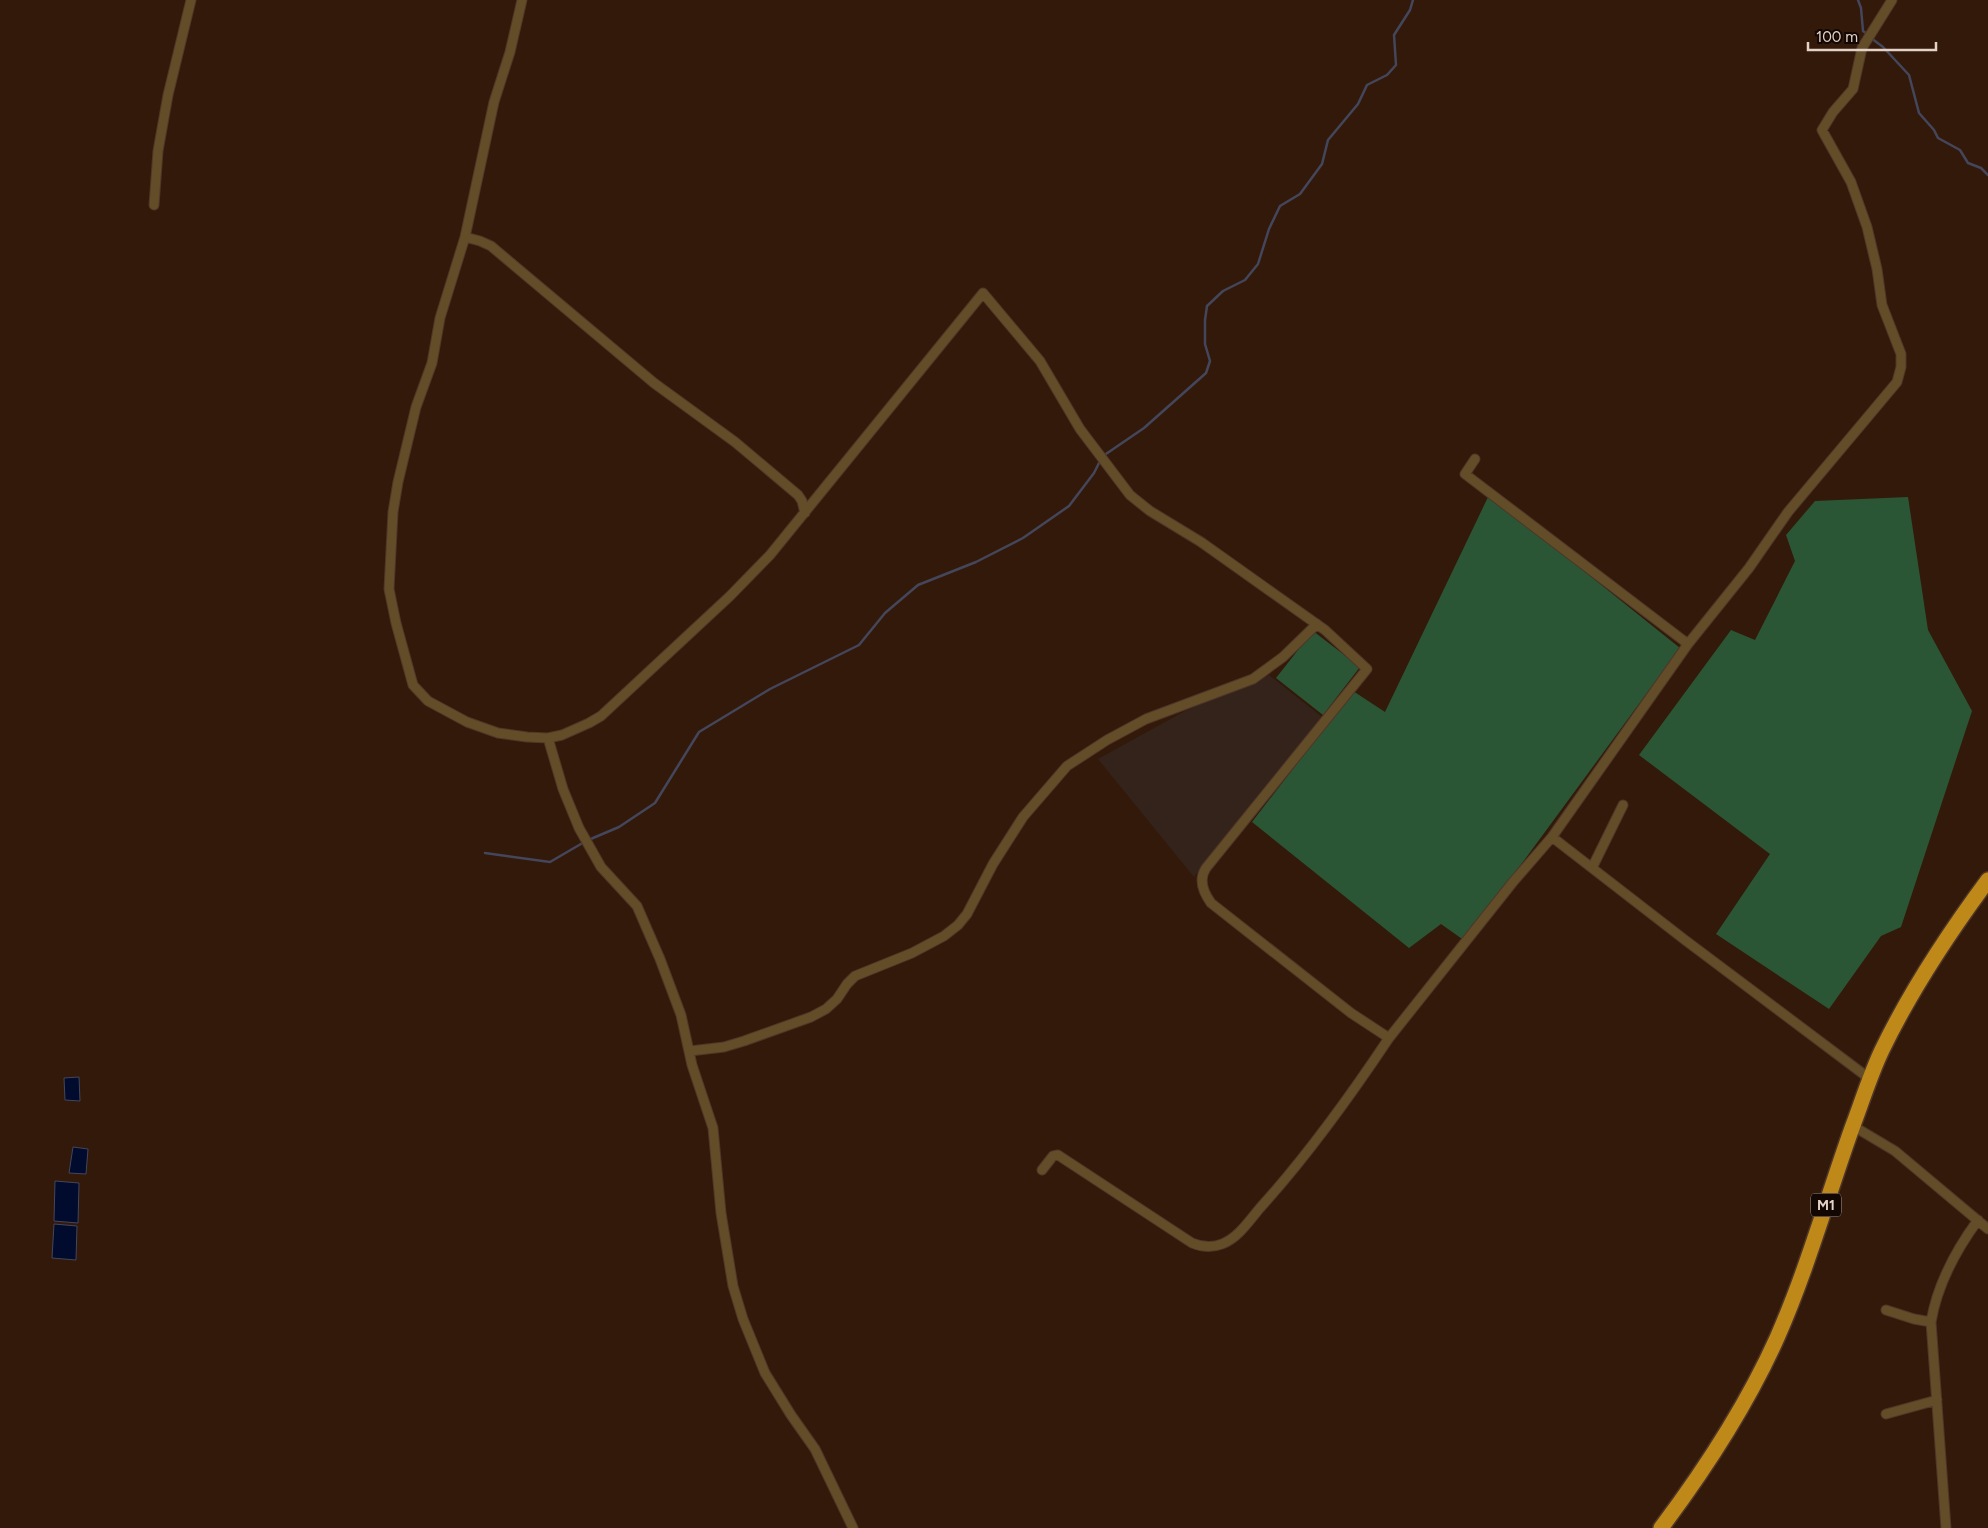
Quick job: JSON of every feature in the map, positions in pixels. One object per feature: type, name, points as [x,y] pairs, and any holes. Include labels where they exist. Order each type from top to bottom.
[{"type":"highway","name":"M1","points":[[1661,1528],[1698,1478],[1731,1428],[1774,1344],[1806,1264],[1853,1126],[1882,1050],[1925,972],[1988,880]]},
{"type":"street","points":[[154,205],[158,150],[168,95],[190,0]]},
{"type":"street","points":[[522,0],[510,52],[494,102],[465,237],[440,318],[432,363],[413,420],[396,493],[388,581],[391,605],[413,685],[428,702],[467,722],[498,733],[527,738],[548,738],[575,730],[601,716],[744,582],[770,555],[983,293],[1040,361],[1080,429],[1130,495],[1150,511],[1201,542],[1317,624],[1367,669],[1206,868],[1202,876],[1202,885],[1205,895],[1211,903],[1351,1012],[1389,1038]]},
{"type":"street","points":[[1042,1170],[1053,1156],[1058,1155],[1192,1243],[1204,1247],[1222,1244],[1236,1235],[1286,1180],[1339,1113],[1389,1038],[1513,882],[1552,837],[1688,644],[1748,568],[1788,512],[1894,387],[1900,373],[1901,354],[1882,306],[1875,259],[1865,219],[1851,182],[1822,130],[1833,112],[1850,94],[1855,82],[1858,58],[1862,48],[1892,0]]},
{"type":"street","points":[[465,237],[491,246],[654,383],[741,448],[798,496],[802,501],[805,513]]},
{"type":"street","points":[[1475,459],[1465,474],[1688,644]]},
{"type":"street","points":[[690,1051],[724,1047],[744,1042],[811,1017],[832,1004],[855,976],[912,953],[944,936],[958,925],[967,914],[992,864],[1023,817],[1067,766],[1093,748],[1146,719],[1253,679],[1270,669],[1317,624]]},
{"type":"street","points":[[548,738],[571,812],[590,850],[601,867],[637,906],[646,923],[681,1015],[696,1078],[713,1128],[721,1213],[733,1286],[743,1319],[765,1373],[815,1449],[853,1528]]},
{"type":"street","points":[[1592,868],[1624,805]]},
{"type":"street","points":[[1552,837],[1870,1079]]},
{"type":"street","points":[[1853,1126],[1895,1151],[1988,1229]]},
{"type":"street","points":[[1946,1528],[1931,1322],[1938,1292],[1966,1237],[1978,1220]]},
{"type":"street","points":[[1886,1310],[1931,1322]]},
{"type":"street","points":[[1886,1414],[1937,1400]]},
{"type":"shaded area","points":[[1269,675],[1322,717],[1194,877],[1098,759],[1185,711]]},
{"type":"green space","points":[[1489,495],[1680,648],[1465,941],[1441,924],[1409,948],[1252,822],[1353,691],[1385,712]]},
{"type":"green space","points":[[1908,497],[1928,630],[1972,711],[1901,927],[1881,936],[1829,1009],[1716,934],[1770,854],[1639,755],[1731,630],[1755,640],[1795,561],[1786,535],[1815,501]]},
{"type":"green space","points":[[1313,631],[1360,667],[1323,715],[1276,678]]},
{"type":"water","points":[[79,1077],[80,1101],[65,1100],[64,1078]]},
{"type":"water","points":[[73,1147],[88,1149],[86,1174],[69,1173]]},
{"type":"water","points":[[55,1181],[79,1183],[78,1223],[54,1221]]},
{"type":"water","points":[[54,1224],[77,1226],[76,1260],[52,1258]]},
{"type":"waterway","points":[[1103,456],[1144,428],[1206,373],[1210,361],[1205,344],[1207,306],[1223,291],[1245,280],[1258,264],[1269,229],[1280,206],[1300,194],[1322,164],[1328,140],[1358,104],[1367,85],[1387,75],[1396,65],[1394,35],[1410,10],[1413,0]]},
{"type":"waterway","points":[[1858,0],[1861,8],[1863,31],[1867,34]]},
{"type":"waterway","points":[[1871,38],[1883,47],[1909,75],[1919,113],[1934,130],[1938,138],[1960,150],[1968,163],[1981,168],[1988,175]]},
{"type":"waterway","points":[[485,853],[550,862],[586,841],[619,827],[655,803],[699,732],[770,689],[859,645],[885,613],[918,585],[976,562],[1023,538],[1069,506],[1094,473],[1100,461]]}]
